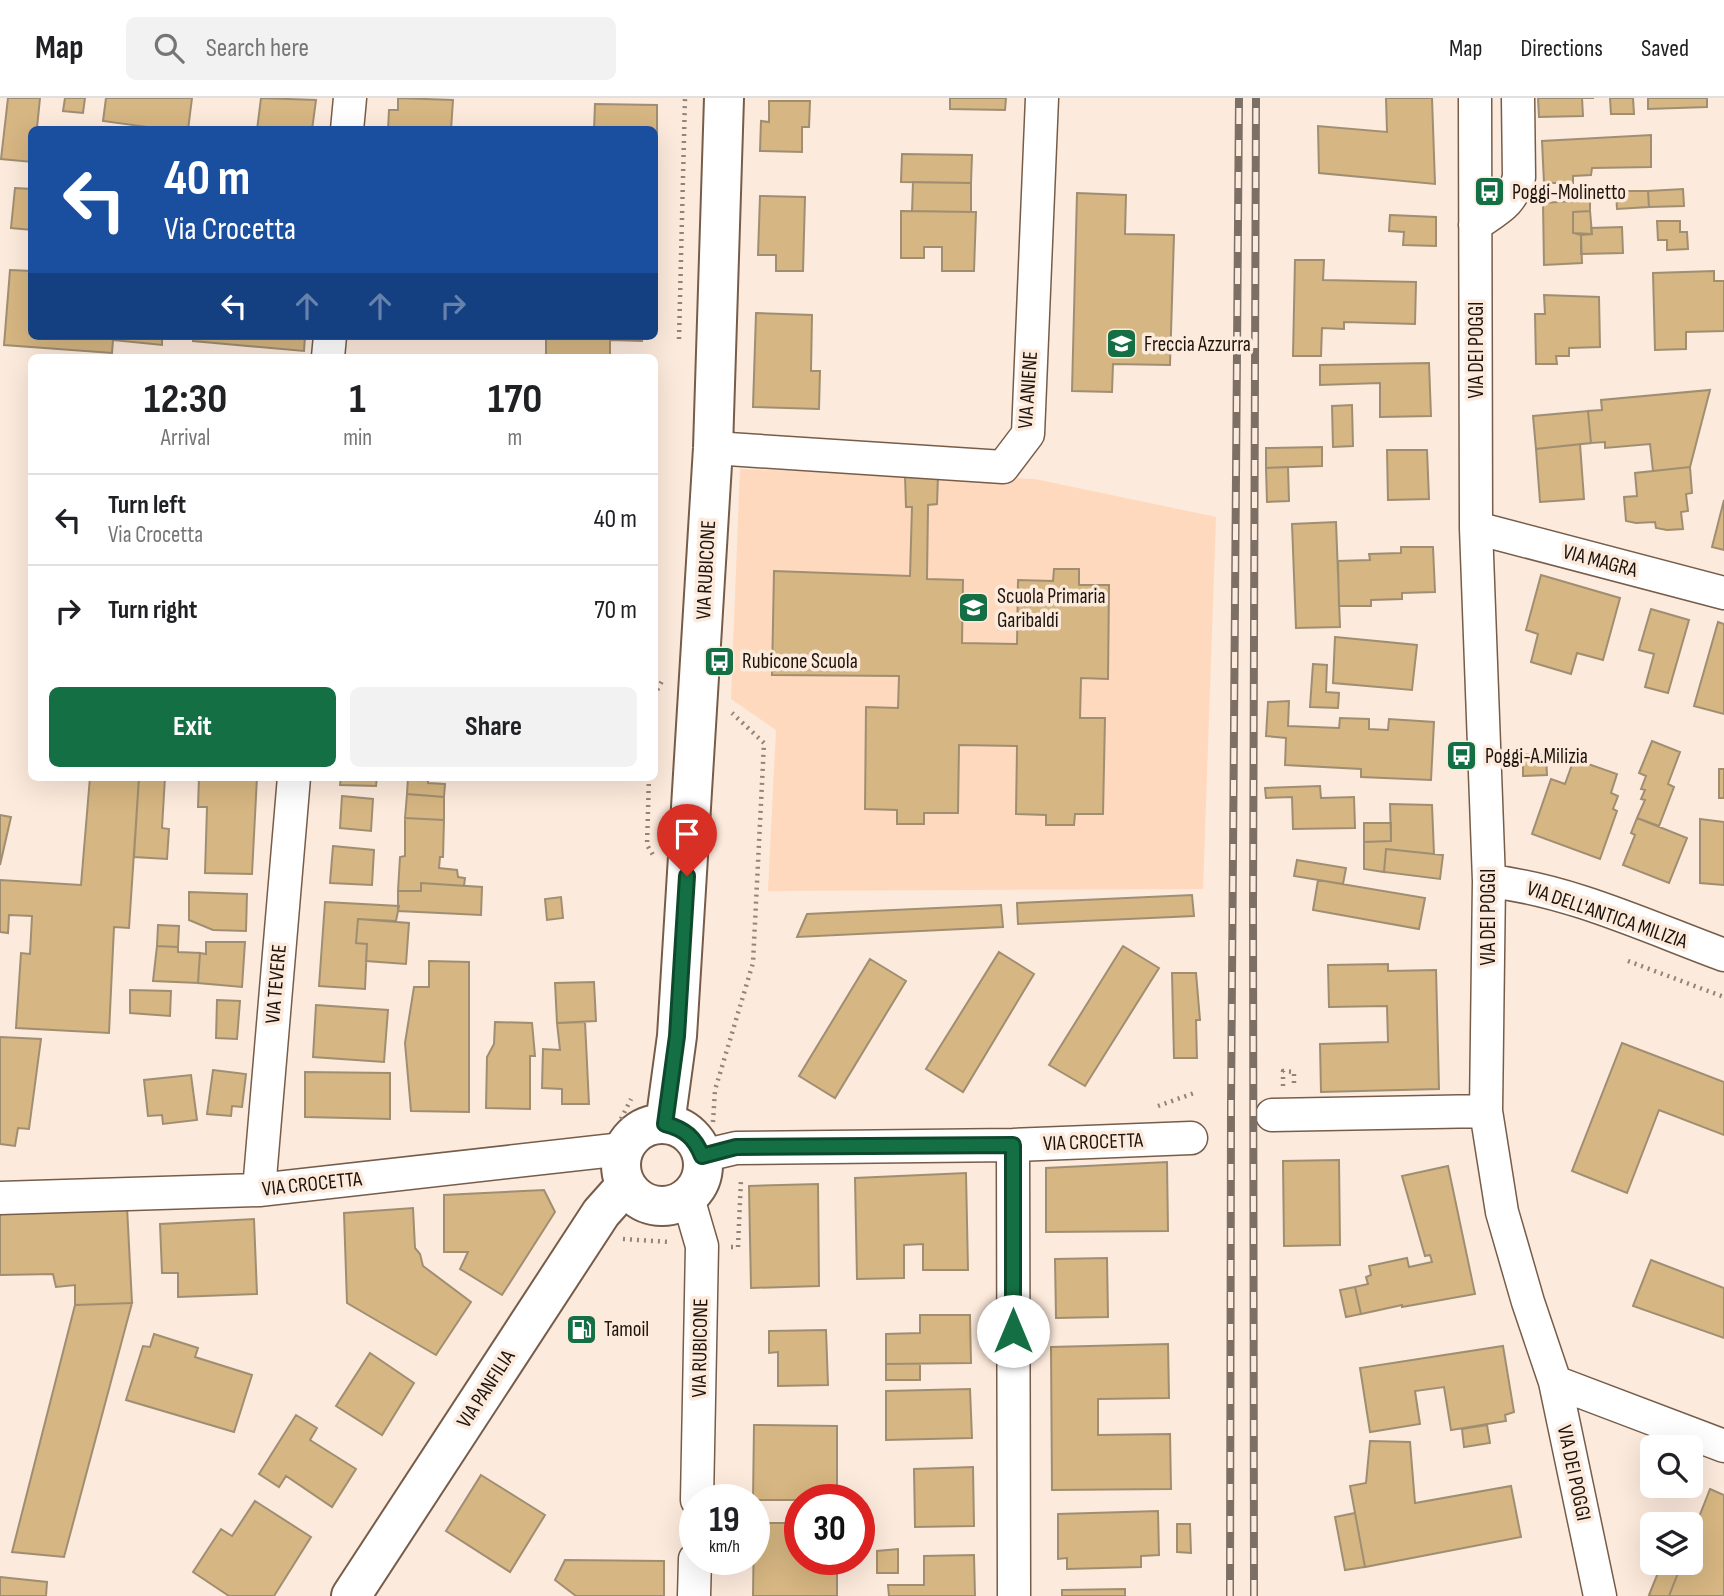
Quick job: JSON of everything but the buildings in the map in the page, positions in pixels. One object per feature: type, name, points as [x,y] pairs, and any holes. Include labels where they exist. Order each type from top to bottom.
[{"type":"street","points":[[347,126],[350,98]]},
{"type":"street","name":"VIA RUBICONE","points":[[665,1124],[677,1036],[713,448],[724,98]]},
{"type":"street","name":"VIA ANIENE","points":[[713,448],[1003,467],[1028,434],[1042,98]]},
{"type":"street","name":"VIA DEI POGGI","points":[[1475,98],[1476,528],[1489,881],[1486,1111],[1502,1212],[1555,1382],[1600,1596]]},
{"type":"street","points":[[1475,225],[1507,203],[1516,188],[1519,177],[1518,98]]},
{"type":"street","name":"VIA MAGRA","points":[[1476,528],[1724,593]]},
{"type":"street","name":"VIA TEVERE","points":[[259,1190],[293,781]]},
{"type":"street","name":"VIA DELL'ANTICA MILIZIA","points":[[1489,881],[1512,883],[1577,901],[1724,955]]},
{"type":"street","points":[[1272,1115],[1486,1111]]},
{"type":"street","points":[[652,1124],[678,1127],[698,1144],[719,1152],[688,1198],[661,1207],[647,1204],[635,1197],[624,1168],[630,1138],[640,1129],[652,1124]]},
{"type":"street","name":"VIA CROCETTA","points":[[719,1152],[1191,1138]]},
{"type":"street","points":[[1013,1145],[1014,1596]]},
{"type":"street","name":"VIA CROCETTA","points":[[0,1198],[259,1190],[624,1168]]},
{"type":"street","name":"VIA PANFILIA","points":[[351,1596],[601,1213],[624,1168]]},
{"type":"street","name":"VIA RUBICONE","points":[[688,1198],[702,1246],[696,1484]]},
{"type":"street","points":[[1555,1382],[1724,1446]]},
{"type":"street","points":[[694,1596],[695,1575]]},
{"type":"path","points":[[678,340],[685,98]]},
{"type":"path","points":[[658,689],[664,678]]},
{"type":"path","points":[[1628,961],[1724,998]]},
{"type":"path","points":[[615,1239],[738,1247],[741,1177],[719,1152],[734,1130],[713,1126],[715,1090]]},
{"type":"shaded area","name":"Scuola Primaria Garibaldi","points":[[740,469],[1035,479],[1216,517],[1203,889],[768,891],[776,730],[731,699]]},
{"type":"railway","points":[[1230,1596],[1239,98]]},
{"type":"railway","points":[[1254,1596],[1256,98]]},
{"type":"place","name":"Poggi-Molinetto","points":[[1489,192]]},
{"type":"place","name":"Freccia Azzurra","points":[[1121,344]]},
{"type":"place","name":"Scuola Primaria Garibaldi","points":[[974,608]]},
{"type":"place","name":"Rubicone Scuola","points":[[719,661]]},
{"type":"place","name":"Poggi-A.Milizia","points":[[1462,756]]},
{"type":"place","name":"Tamoil","points":[[581,1329]]},
{"type":"route","points":[[687,876],[677,1036],[665,1124],[678,1127],[689,1134],[698,1144],[702,1156],[736,1147],[1013,1145],[1013,1331]]}]
